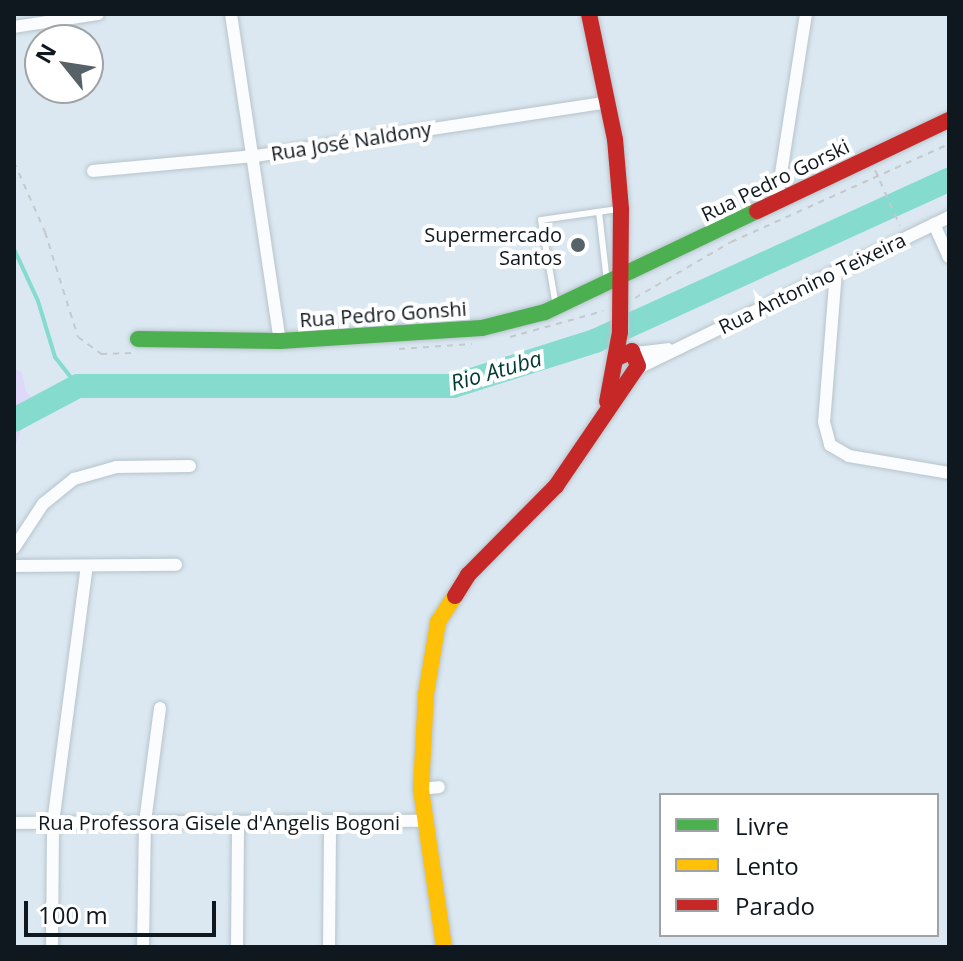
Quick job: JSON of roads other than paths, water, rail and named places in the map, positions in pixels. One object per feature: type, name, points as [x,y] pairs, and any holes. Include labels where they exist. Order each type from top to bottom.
[{"type":"main road","points":[[444,947],[423,821],[421,789],[426,694],[444,607],[468,575],[556,486],[604,411],[628,361],[620,332],[621,306],[614,282],[621,209],[609,102],[589,14]]},
{"type":"main road","name":"Rua Pedro Gorski","points":[[614,282],[777,199],[949,120]]},
{"type":"main road","name":"Rua Pedro Gonshi","points":[[139,346],[482,328],[556,307],[614,282]]},
{"type":"street","points":[[14,27],[98,14]]},
{"type":"street","points":[[231,14],[256,156],[280,341]]},
{"type":"street","points":[[777,199],[806,14]]},
{"type":"street","name":"Rua José Naldony","points":[[93,171],[256,156],[609,102]]},
{"type":"street","name":"Rua Antonino Teixeira","points":[[628,361],[675,348],[949,217]]},
{"type":"street","points":[[934,224],[949,257]]},
{"type":"street","points":[[836,271],[824,422],[830,445],[849,456],[949,473]]},
{"type":"street","points":[[14,548],[43,504],[74,479],[116,467],[190,466]]},
{"type":"street","points":[[14,566],[176,565]]},
{"type":"street","points":[[52,947],[53,823],[87,566]]},
{"type":"street","points":[[143,947],[145,822],[160,708]]},
{"type":"street","points":[[421,789],[439,787]]},
{"type":"street","points":[[329,947],[330,821]]},
{"type":"street","name":"Rua Professora Gisele d'Angelis Bogoni","points":[[14,823],[423,821]]},
{"type":"street","points":[[237,947],[238,822]]},
{"type":"lane","points":[[556,307],[541,220],[621,209]]},
{"type":"lane","points":[[599,212],[614,282]]},
{"type":"waterway","name":"Rio Atuba","points":[[14,420],[78,386],[453,386],[595,341],[949,180]]},
{"type":"waterway","points":[[14,249],[38,301],[55,357],[78,386]]},
{"type":"place","name":"Supermercado Santos","points":[[578,245]]}]
